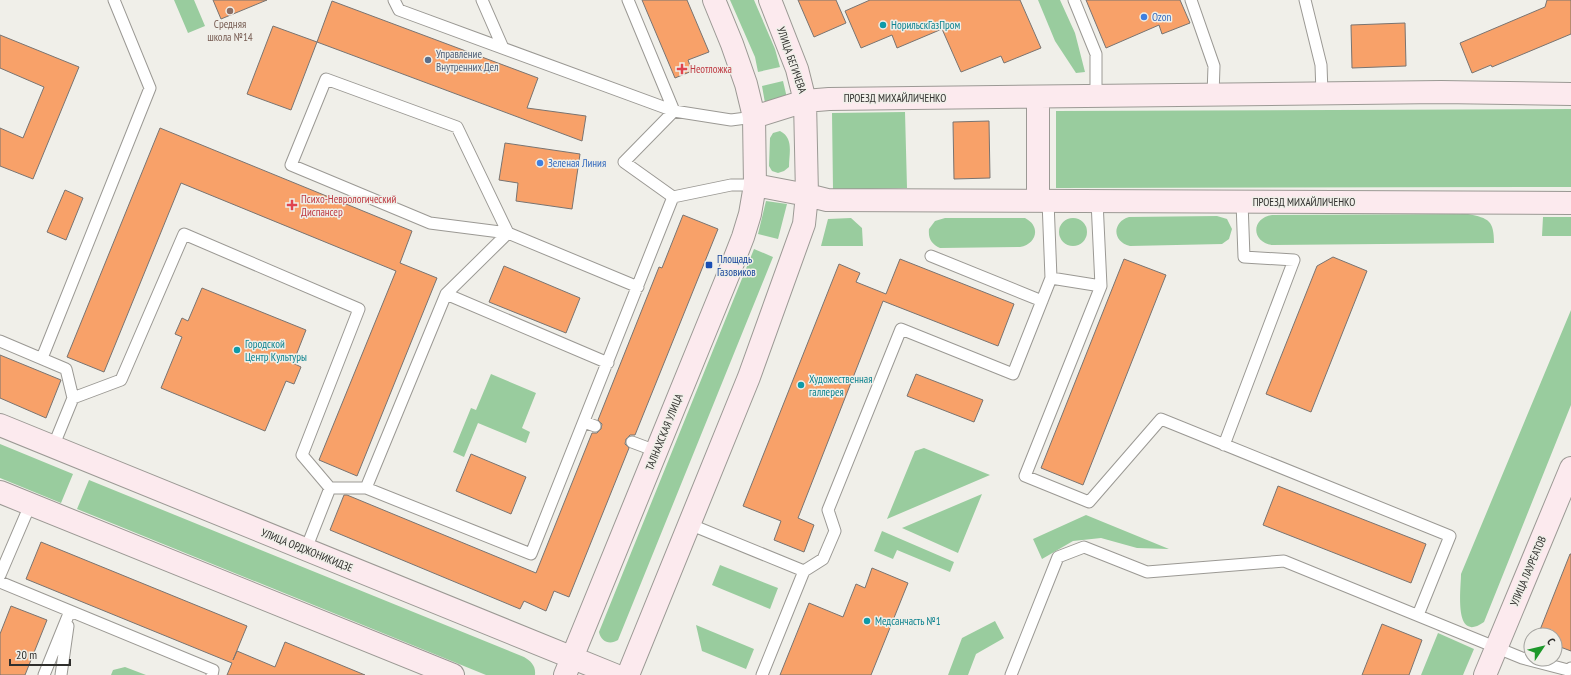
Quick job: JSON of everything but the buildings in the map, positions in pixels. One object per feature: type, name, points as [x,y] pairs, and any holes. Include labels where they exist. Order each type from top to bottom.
[{"type":"street","points":[[714,0],[746,84],[754,117],[754,185]]},
{"type":"street","name":"УЛИЦА БЕГИЧЕВА","points":[[770,0],[797,69],[805,101],[807,195]]},
{"type":"street","name":"ПРОЕЗД МИХАЙЛИЧЕНКО","points":[[754,117],[805,101],[829,99],[1441,92],[1571,94]]},
{"type":"street","points":[[1038,97],[1043,201]]},
{"type":"street","name":"ПРОЕЗД МИХАЙЛИЧЕНКО","points":[[754,185],[827,200],[1571,203]]},
{"type":"street","name":"ТАЛНАХСКАЯ УЛИЦА","points":[[568,666],[743,237],[750,214],[754,185]]},
{"type":"street","points":[[628,675],[749,377],[804,224],[807,195]]},
{"type":"street","name":"УЛИЦА ОРДЖОНИКИДЗЕ","points":[[0,425],[306,550],[568,666],[615,675]]},
{"type":"street","name":"УЛИЦА ЛАУРЕАТОВ","points":[[1484,675],[1571,468]]},
{"type":"street","points":[[0,492],[453,675]]},
{"type":"lane","points":[[42,358],[150,88],[114,0]]},
{"type":"lane","points":[[394,0],[399,10],[674,111],[731,120],[754,117]]},
{"type":"lane","points":[[482,0],[503,48]]},
{"type":"lane","points":[[628,0],[674,111]]},
{"type":"lane","points":[[1074,0],[1096,54],[1096,96]]},
{"type":"lane","points":[[1190,0],[1214,66],[1213,95]]},
{"type":"lane","points":[[1305,0],[1321,65],[1322,93]]},
{"type":"lane","points":[[508,233],[457,127],[326,79],[291,165],[430,223],[508,233],[638,287]]},
{"type":"lane","points":[[674,111],[624,162],[673,197],[731,185],[754,185]]},
{"type":"lane","points":[[73,398],[121,380],[184,234],[359,309],[302,455],[330,488],[366,488],[531,554],[673,197]]},
{"type":"lane","points":[[762,675],[804,571],[823,559],[832,538],[834,531],[828,510],[902,329],[1013,374],[1051,278],[1043,201]]},
{"type":"lane","points":[[1097,201],[1101,286],[1025,476],[1089,502],[1161,419],[1450,536],[1418,615]]},
{"type":"lane","points":[[1224,445],[1294,260],[1244,257],[1242,202]]},
{"type":"lane","points":[[366,488],[446,294],[508,233]]},
{"type":"lane","points":[[931,256],[1042,301]]},
{"type":"lane","points":[[1051,278],[1101,286]]},
{"type":"lane","points":[[446,294],[608,363]]},
{"type":"lane","points":[[0,341],[66,369],[73,398],[53,447]]},
{"type":"lane","points":[[584,422],[595,426]]},
{"type":"lane","points":[[632,442],[656,451]]},
{"type":"lane","points":[[306,550],[330,488]]},
{"type":"lane","points":[[0,575],[30,505]]},
{"type":"lane","points":[[689,524],[804,571]]},
{"type":"lane","points":[[1011,675],[1058,557],[1084,547],[1147,572],[1284,561],[1522,658],[1568,670],[1571,668]]},
{"type":"lane","points":[[0,582],[214,670],[212,675]]},
{"type":"lane","points":[[44,675],[70,611]]},
{"type":"lane","points":[[61,675],[70,611]]},
{"type":"green space","points":[[174,0],[194,0],[205,26],[188,33]]},
{"type":"green space","points":[[730,0],[754,0],[775,49],[780,67],[758,72],[755,57]]},
{"type":"green space","points":[[1038,0],[1060,0],[1075,33],[1085,72],[1076,73],[1055,41]]},
{"type":"green space","points":[[783,81],[787,98],[765,103],[762,86]]},
{"type":"green space","points":[[1571,109],[1571,187],[1056,188],[1056,111]]},
{"type":"green space","points":[[905,112],[907,188],[833,190],[832,113]]},
{"type":"green space","points":[[780,131],[789,142],[790,151],[789,167],[778,173],[772,171],[769,166],[770,138],[773,133]]},
{"type":"green space","points":[[766,201],[787,204],[778,239],[758,234]]},
{"type":"green space","points":[[1468,214],[1481,217],[1489,222],[1493,230],[1494,243],[1272,245],[1265,243],[1260,239],[1256,230],[1260,221],[1265,217],[1272,215]]},
{"type":"green space","points":[[1217,216],[1227,219],[1232,229],[1229,239],[1222,244],[1130,246],[1124,244],[1120,240],[1116,232],[1119,223],[1129,217]]},
{"type":"green space","points":[[1543,217],[1571,217],[1571,236],[1542,236]]},
{"type":"green space","points":[[851,218],[862,228],[863,246],[821,246],[828,219]]},
{"type":"green space","points":[[945,218],[1025,218],[1033,225],[1035,234],[1030,242],[1020,247],[940,248],[931,241],[929,229],[935,221]]},
{"type":"green space","points":[[1073,218],[1083,222],[1087,232],[1083,242],[1073,246],[1063,242],[1059,232],[1063,222]]},
{"type":"green space","points":[[754,249],[773,257],[618,640],[615,642],[606,642],[599,632]]},
{"type":"green space","points":[[1571,310],[1571,405],[1484,622],[1474,627],[1467,626],[1463,620],[1461,612],[1461,574]]},
{"type":"green space","points":[[491,374],[536,393],[522,428],[530,432],[526,443],[478,423],[464,457],[453,452],[471,408],[476,410]]},
{"type":"green space","points":[[0,444],[73,474],[61,503],[0,478]]},
{"type":"green space","points":[[924,448],[990,475],[887,519],[915,451]]},
{"type":"green space","points":[[89,480],[524,657],[532,664],[535,669],[535,675],[486,675],[77,509]]},
{"type":"green space","points":[[982,494],[958,553],[902,528]]},
{"type":"green space","points":[[1086,515],[1169,549],[1137,548],[1101,538],[1073,541],[1042,559],[1033,539]]},
{"type":"green space","points":[[882,531],[954,562],[950,572],[897,550],[893,559],[874,551]]},
{"type":"green space","points":[[720,565],[778,588],[770,609],[712,585]]},
{"type":"green space","points":[[995,621],[1004,638],[976,654],[968,675],[948,675],[962,638]]},
{"type":"green space","points":[[696,625],[754,649],[746,669],[702,651]]},
{"type":"green space","points":[[1438,633],[1474,649],[1463,675],[1421,675]]},
{"type":"green space","points":[[125,667],[146,675],[111,675],[113,670]]},
{"type":"place","name":"Средняя школа №14","points":[[230,11]]},
{"type":"place","name":"Ozon","points":[[1144,17]]},
{"type":"place","name":"НорильскГазПром","points":[[883,25]]},
{"type":"place","name":"Управление Внутренних Дел","points":[[428,60]]},
{"type":"place","name":"Неотложка","points":[[682,69]]},
{"type":"place","name":"Зеленая Линия","points":[[540,163]]},
{"type":"place","name":"Психо-Неврологический Диспансер","points":[[292,205]]},
{"type":"place","name":"Площадь Газовиков","points":[[709,265]]},
{"type":"place","name":"Городской Центр Культуры","points":[[237,350]]},
{"type":"place","name":"Художественная галлерея","points":[[801,385]]},
{"type":"place","name":"Медсанчасть №1","points":[[867,621]]}]
